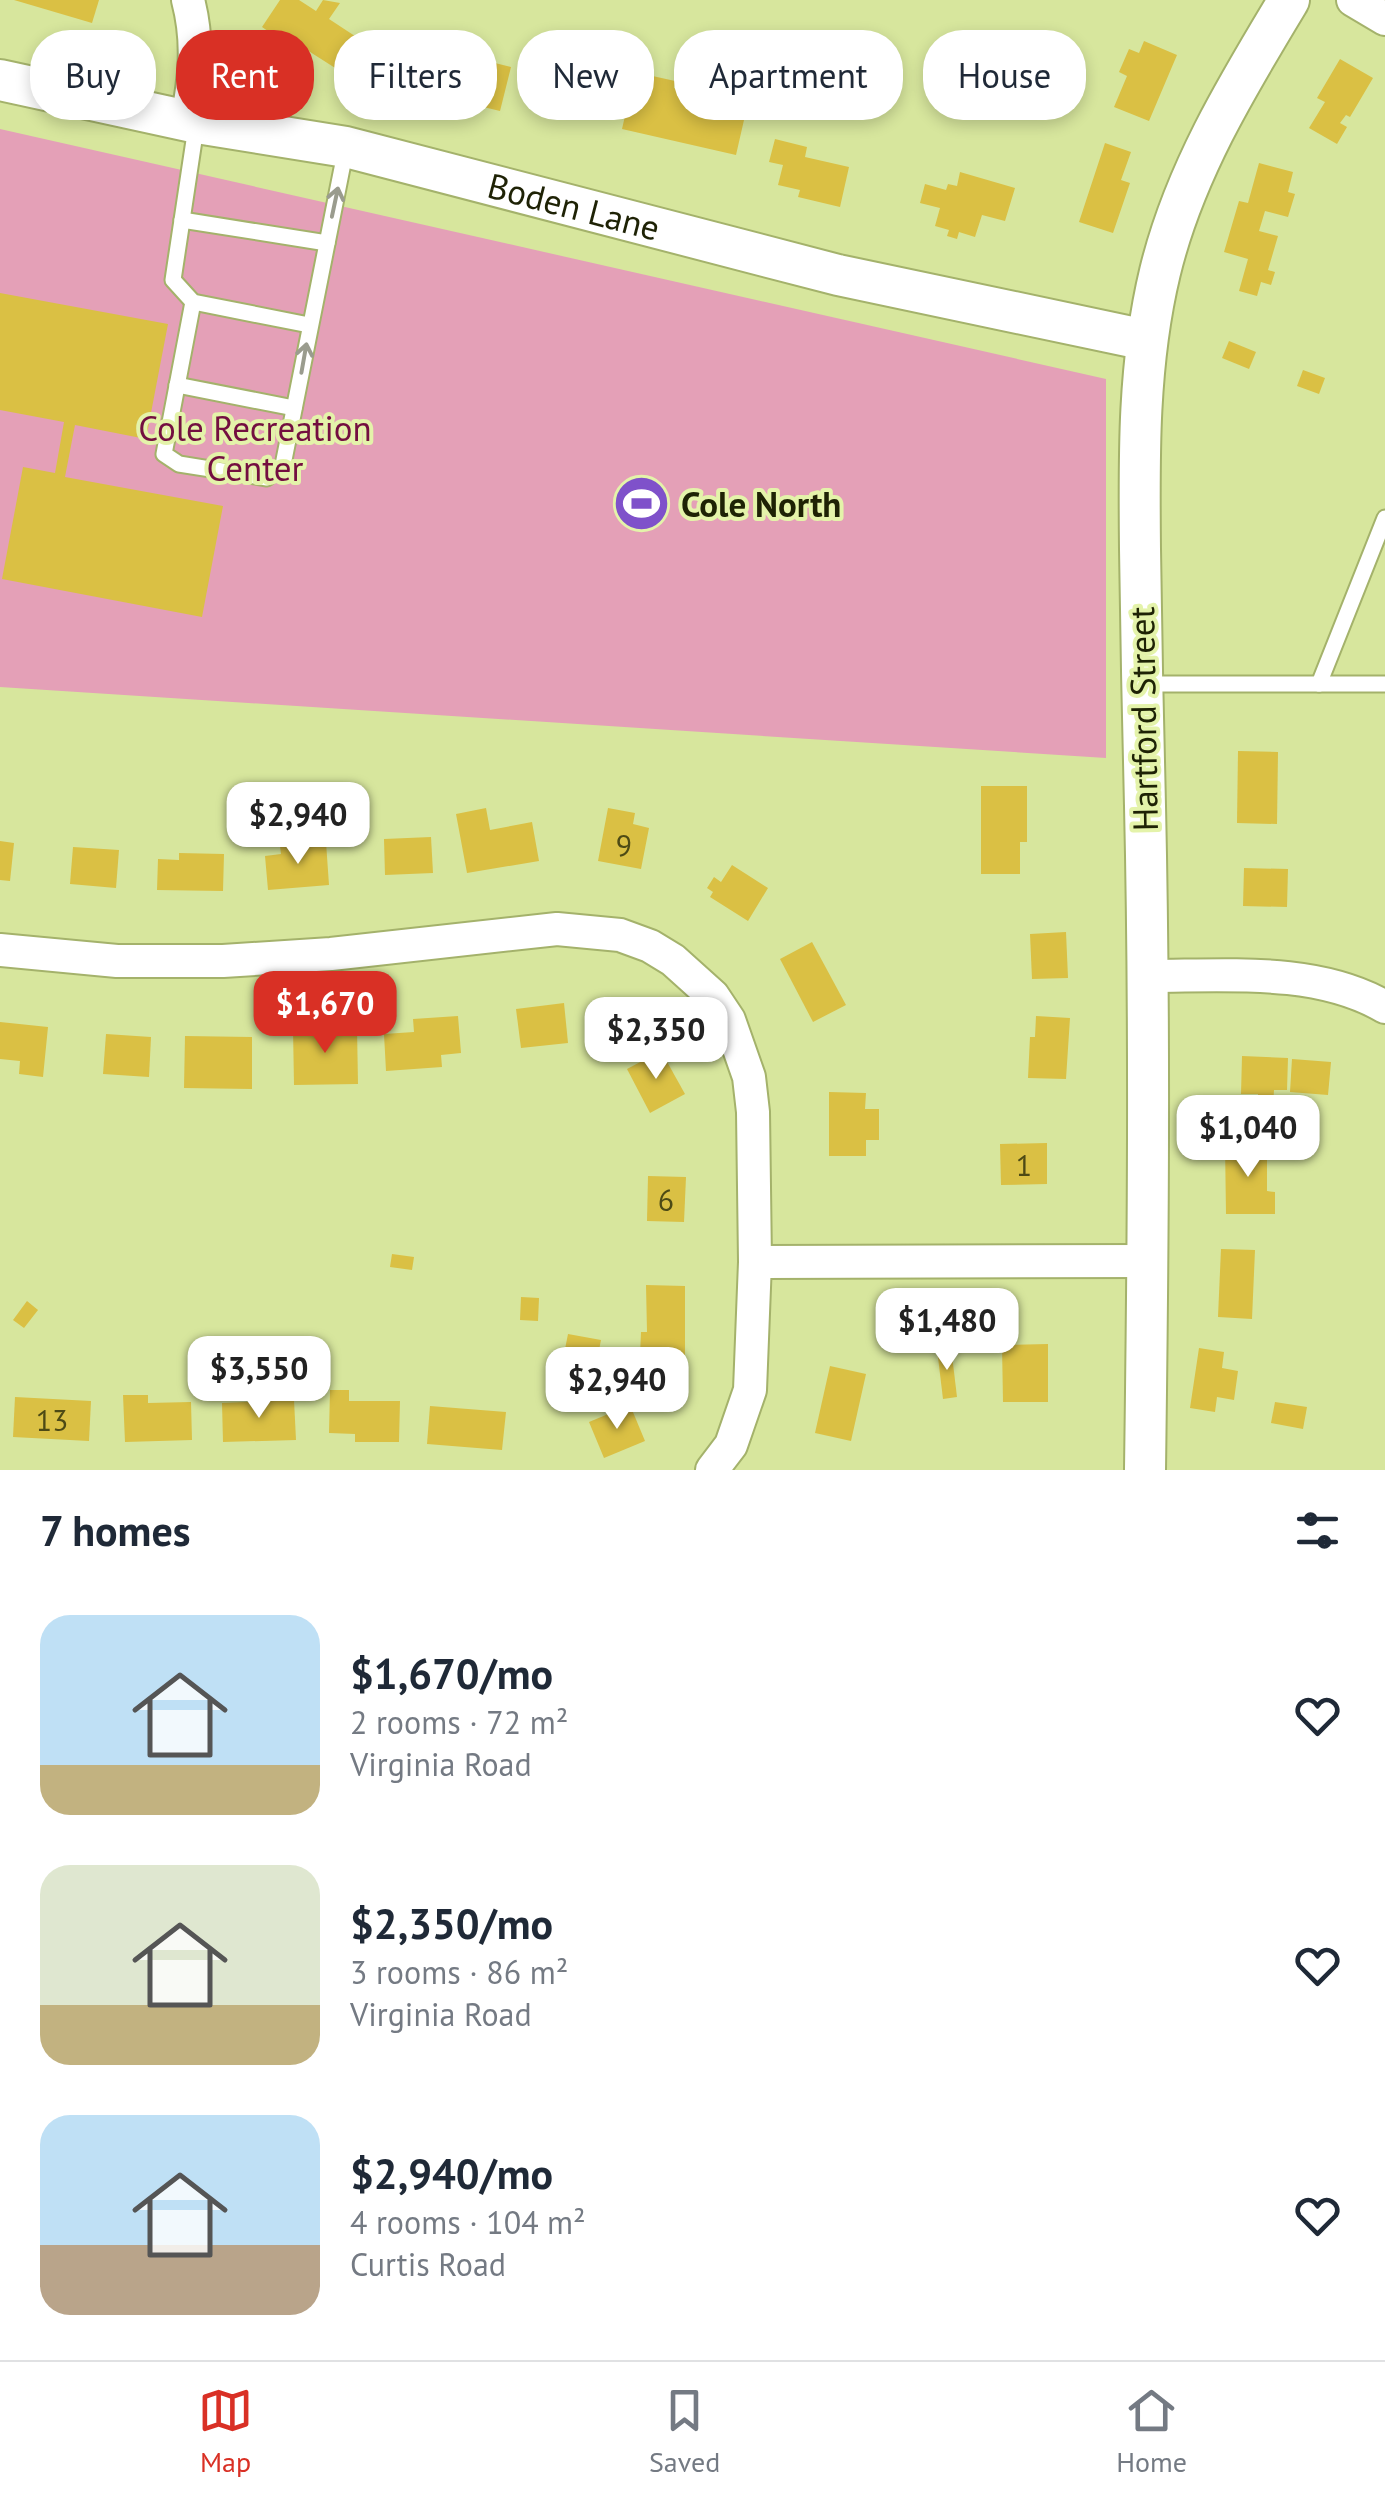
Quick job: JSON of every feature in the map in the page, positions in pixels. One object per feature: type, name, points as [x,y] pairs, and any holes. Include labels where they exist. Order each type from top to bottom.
[{"type":"street","points":[[188,0],[196,39],[192,121]]},
{"type":"street","name":"Hartford Street","points":[[1146,1470],[1150,1261],[1139,437],[1146,340],[1161,268],[1192,175],[1242,78],[1289,0]]},
{"type":"street","points":[[1354,0],[1385,19]]},
{"type":"street","name":"Boden Lane","points":[[0,80],[192,121],[346,147],[838,276],[1146,340]]},
{"type":"street","points":[[0,950],[117,961],[223,961],[331,954],[557,929],[620,935],[650,946],[694,976],[729,1020],[749,1077],[753,1112],[750,1390],[731,1445],[712,1470]]},
{"type":"street","points":[[1148,976],[1297,980],[1338,987],[1385,1007]]},
{"type":"street","points":[[754,1262],[1150,1261]]},
{"type":"lane","points":[[192,121],[173,280],[193,302],[309,325]]},
{"type":"lane","points":[[193,302],[164,454],[179,464],[267,478],[283,464],[346,147]]},
{"type":"lane","points":[[182,220],[326,243]]},
{"type":"lane","points":[[177,385],[294,408]]},
{"type":"lane","points":[[1318,684],[1385,518]]},
{"type":"lane","points":[[1142,684],[1385,684]]},
{"type":"green space","name":"Cole Recreation Center","points":[[0,129],[1106,379],[1106,758],[0,687]]},
{"type":"building","points":[[14,0],[99,0],[92,23]]},
{"type":"building","points":[[280,0],[299,0],[316,11],[323,0],[340,3],[329,19],[346,30],[334,30],[334,67],[314,54],[314,30],[262,27]]},
{"type":"building","points":[[1144,41],[1177,55],[1149,121],[1114,107],[1127,76],[1119,72],[1129,49],[1139,53]]},
{"type":"building","points":[[1340,59],[1373,78],[1350,117],[1346,115],[1340,123],[1347,127],[1337,144],[1309,128],[1325,102],[1317,98]]},
{"type":"building","points":[[497,64],[511,67],[500,111],[497,110]]},
{"type":"building","points":[[654,76],[674,81],[674,120],[744,120],[736,155],[622,129],[624,120],[654,120]]},
{"type":"building","points":[[775,139],[807,147],[805,157],[849,167],[840,207],[798,197],[800,190],[778,185],[783,165],[769,162]]},
{"type":"building","points":[[1105,143],[1131,152],[1121,180],[1130,183],[1113,233],[1079,222]]},
{"type":"building","points":[[1259,163],[1293,172],[1288,192],[1295,194],[1288,217],[1265,211],[1259,231],[1278,236],[1268,270],[1275,272],[1271,285],[1261,282],[1257,296],[1239,291],[1248,259],[1224,252],[1239,201],[1248,203]]},
{"type":"building","points":[[960,172],[1015,188],[1005,221],[982,215],[975,237],[959,232],[957,239],[947,236],[949,230],[935,226],[940,208],[920,203],[925,184],[946,190],[948,184],[957,186]]},
{"type":"building","points":[[0,293],[168,324],[146,439],[75,425],[65,477],[223,506],[202,617],[2,579],[23,467],[55,473],[64,422],[0,410]]},
{"type":"building","points":[[1229,341],[1256,352],[1249,369],[1222,358]]},
{"type":"building","points":[[1303,370],[1325,378],[1319,394],[1297,386]]},
{"type":"building","points":[[1238,751],[1278,752],[1277,824],[1237,823]]},
{"type":"building","points":[[981,786],[1027,786],[1027,842],[1020,842],[1020,874],[981,874]]},
{"type":"building","points":[[486,808],[490,830],[532,822],[539,861],[467,873],[456,814]]},
{"type":"building","points":[[608,808],[635,813],[633,824],[649,828],[641,869],[598,861]]},
{"type":"building","points":[[431,837],[433,873],[385,875],[384,839]]},
{"type":"building","points":[[0,841],[14,843],[10,881],[0,880]]},
{"type":"building","points":[[326,842],[329,885],[268,890],[265,856],[281,854],[280,846]]},
{"type":"building","points":[[73,847],[119,850],[116,888],[70,884]]},
{"type":"building","points":[[179,853],[224,854],[223,891],[157,890],[158,859],[179,860]]},
{"type":"building","points":[[732,865],[768,888],[748,921],[710,897],[713,892],[707,888],[714,877],[721,882]]},
{"type":"building","points":[[1244,868],[1288,869],[1287,907],[1243,906]]},
{"type":"building","points":[[1066,932],[1068,978],[1032,979],[1030,934]]},
{"type":"building","points":[[812,942],[846,1005],[813,1022],[780,959]]},
{"type":"building","points":[[564,1003],[568,1043],[521,1048],[516,1009]]},
{"type":"building","points":[[458,1016],[461,1053],[441,1055],[442,1067],[386,1071],[384,1034],[414,1032],[413,1019]]},
{"type":"building","points":[[1036,1016],[1070,1018],[1066,1079],[1028,1078],[1030,1037],[1035,1037]]},
{"type":"building","points":[[0,1022],[48,1027],[43,1077],[19,1074],[20,1061],[0,1059]]},
{"type":"building","points":[[293,1028],[357,1028],[358,1084],[294,1085]]},
{"type":"building","points":[[106,1034],[151,1037],[149,1077],[103,1074]]},
{"type":"building","points":[[185,1036],[252,1037],[252,1089],[184,1088]]},
{"type":"building","points":[[661,1051],[685,1094],[650,1113],[627,1069]]},
{"type":"building","points":[[1242,1056],[1288,1058],[1287,1090],[1274,1090],[1273,1107],[1258,1107],[1258,1094],[1241,1094]]},
{"type":"building","points":[[1292,1059],[1331,1062],[1328,1095],[1290,1092]]},
{"type":"building","points":[[829,1092],[866,1093],[865,1109],[879,1109],[879,1140],[866,1140],[866,1156],[829,1156]]},
{"type":"building","points":[[1047,1143],[1047,1184],[1001,1185],[1000,1144]]},
{"type":"building","points":[[1267,1143],[1267,1191],[1275,1192],[1275,1214],[1226,1214],[1225,1144]]},
{"type":"building","points":[[648,1176],[686,1177],[684,1222],[647,1221]]},
{"type":"building","points":[[1221,1249],[1255,1250],[1252,1319],[1218,1317]]},
{"type":"building","points":[[392,1254],[414,1257],[412,1270],[390,1267]]},
{"type":"building","points":[[646,1285],[685,1286],[685,1355],[640,1355],[641,1332],[647,1332]]},
{"type":"building","points":[[521,1297],[539,1298],[538,1321],[520,1320]]},
{"type":"building","points":[[27,1301],[38,1310],[24,1328],[13,1320]]},
{"type":"building","points":[[568,1334],[601,1340],[598,1355],[565,1349]]},
{"type":"building","points":[[1048,1344],[1048,1402],[1003,1402],[1002,1345]]},
{"type":"building","points":[[951,1347],[957,1397],[943,1399],[937,1349]]},
{"type":"building","points":[[1199,1348],[1224,1352],[1222,1368],[1238,1371],[1234,1400],[1217,1397],[1215,1412],[1190,1408]]},
{"type":"building","points":[[614,1352],[637,1354],[635,1368],[613,1365]]},
{"type":"building","points":[[830,1366],[866,1374],[851,1441],[815,1433]]},
{"type":"building","points":[[330,1390],[349,1390],[349,1401],[400,1401],[399,1442],[355,1442],[355,1434],[329,1433]]},
{"type":"building","points":[[123,1395],[148,1395],[148,1403],[191,1402],[192,1440],[125,1442]]},
{"type":"building","points":[[15,1397],[91,1401],[89,1441],[13,1437]]},
{"type":"building","points":[[294,1400],[296,1440],[223,1442],[222,1403]]},
{"type":"building","points":[[1275,1402],[1307,1407],[1303,1429],[1271,1423]]},
{"type":"building","points":[[630,1405],[645,1441],[604,1458],[589,1422]]},
{"type":"building","points":[[430,1406],[506,1412],[502,1450],[427,1444]]},
{"type":"place","name":"Cole North","points":[[642,504]]}]
